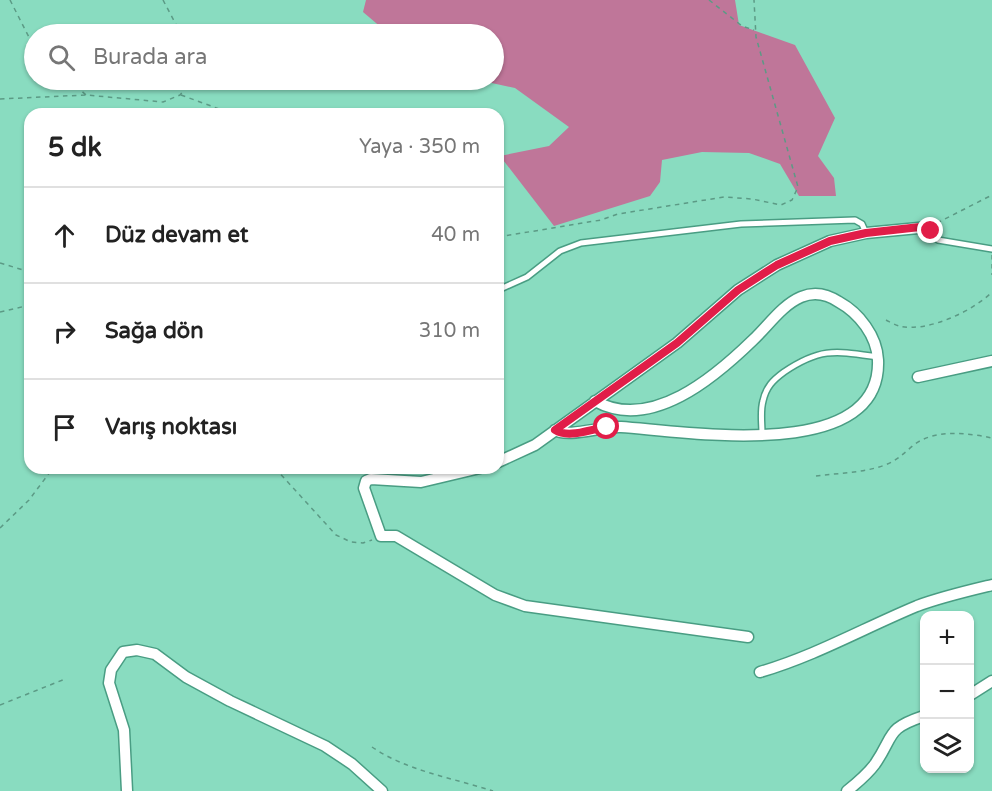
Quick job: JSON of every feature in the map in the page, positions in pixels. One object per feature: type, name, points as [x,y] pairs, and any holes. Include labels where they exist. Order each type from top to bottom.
[{"type":"street","points":[[504,459],[535,445],[677,343],[732,294],[763,273],[830,241],[866,233],[929,226]]},
{"type":"street","points":[[555,430],[561,434],[570,435],[594,429],[620,427],[783,435],[811,430],[854,411],[866,399],[874,384],[878,357],[867,329],[849,308],[823,294],[810,294],[792,302],[726,364],[681,396],[652,407],[631,410],[608,408],[595,400]]},
{"type":"street","points":[[918,377],[992,361]]},
{"type":"street","points":[[454,474],[420,482],[371,479],[366,481],[363,488],[381,536],[396,536],[495,595],[516,604],[748,637]]},
{"type":"street","points":[[760,672],[820,651],[858,631],[920,605],[992,585]]},
{"type":"street","points":[[127,791],[124,730],[110,683],[111,670],[123,652],[137,650],[155,654],[186,677],[230,701],[325,746],[352,764],[382,791]]},
{"type":"street","points":[[974,692],[992,681]]},
{"type":"street","points":[[847,791],[871,769],[890,736],[898,727],[920,717]]},
{"type":"lane","points":[[504,287],[527,277],[560,251],[580,243],[706,227],[784,222],[855,220],[862,224],[866,233]]},
{"type":"lane","points":[[929,226],[938,240],[992,249]]},
{"type":"lane","points":[[762,435],[762,407],[765,393],[775,379],[798,363],[813,355],[829,352],[878,357]]},
{"type":"path","points":[[10,0],[24,27]]},
{"type":"path","points":[[164,0],[176,24]]},
{"type":"path","points":[[710,0],[742,26],[755,30]]},
{"type":"path","points":[[504,236],[724,197],[752,199],[777,205],[792,200],[798,187],[755,30],[754,0]]},
{"type":"path","points":[[80,90],[86,95]]},
{"type":"path","points":[[0,99],[86,95],[163,102],[180,95],[184,90]]},
{"type":"path","points":[[180,95],[216,108]]},
{"type":"path","points":[[929,226],[992,195]]},
{"type":"path","points":[[992,249],[992,275]]},
{"type":"path","points":[[0,263],[24,270]]},
{"type":"path","points":[[886,320],[899,326],[936,323],[975,305],[992,292]]},
{"type":"path","points":[[0,312],[24,306]]},
{"type":"path","points":[[816,476],[859,471],[885,465],[900,457],[917,443],[943,435],[968,433],[992,438]]},
{"type":"path","points":[[0,528],[29,500],[48,474]]},
{"type":"path","points":[[280,474],[336,535],[357,543],[370,542],[381,536]]},
{"type":"path","points":[[0,705],[65,679]]},
{"type":"path","points":[[372,747],[388,758],[494,791]]},
{"type":"shaded area","points":[[366,0],[735,0],[739,25],[795,45],[835,118],[818,156],[834,178],[836,196],[799,196],[780,164],[749,153],[702,152],[662,160],[660,182],[650,196],[554,226],[504,161],[504,155],[549,146],[569,127],[515,88],[504,86],[504,24],[377,24],[363,12]]},
{"type":"route","points":[[607,427],[570,435],[561,434],[555,430],[677,343],[738,290],[777,265],[830,241],[866,233],[929,226],[931,231]]}]
